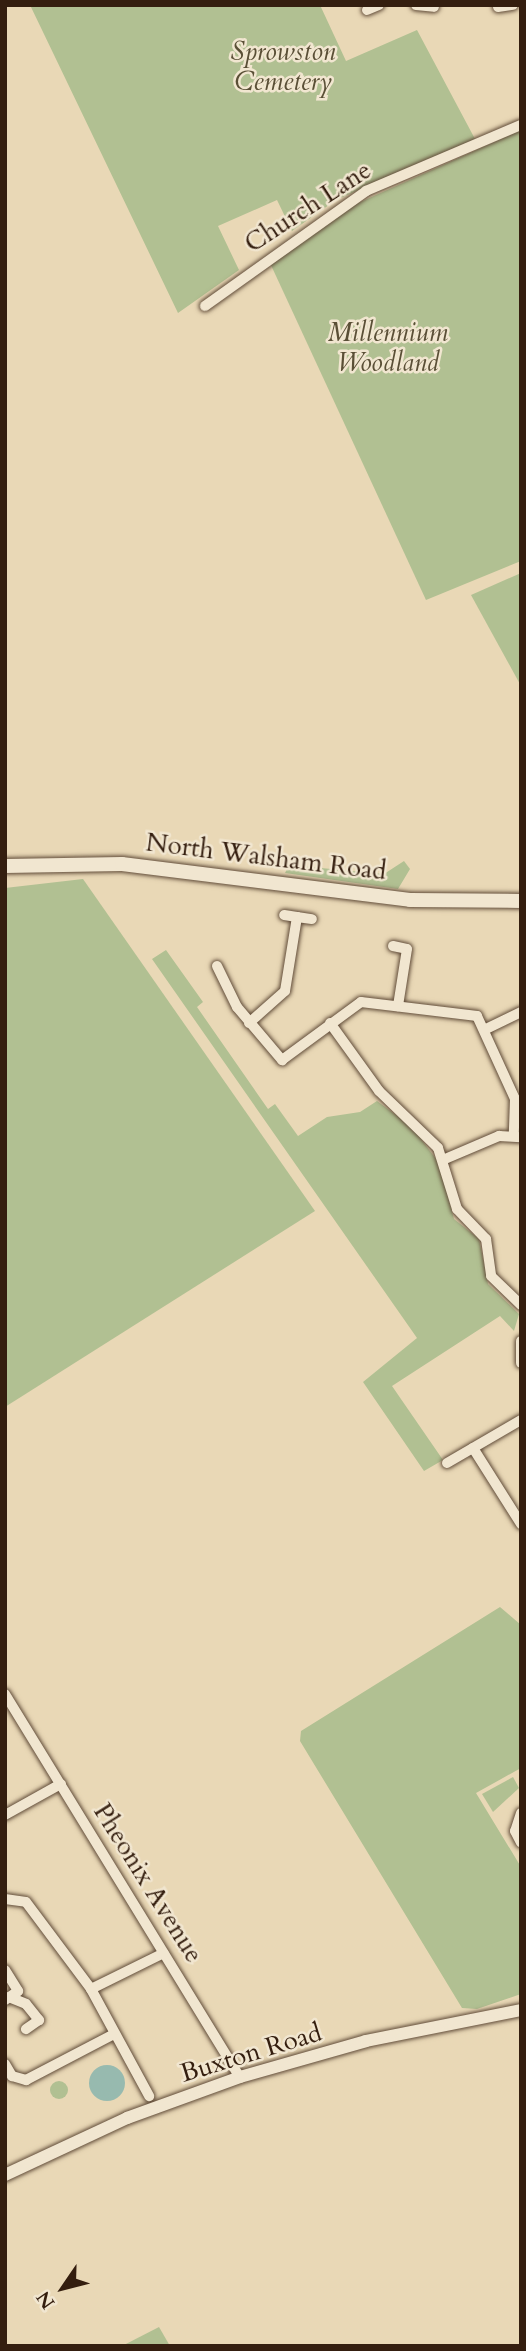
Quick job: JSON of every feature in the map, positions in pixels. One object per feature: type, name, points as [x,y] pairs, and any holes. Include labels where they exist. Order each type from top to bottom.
[{"type":"main road","name":"North Walsham Road","points":[[5,866],[122,864],[410,900],[521,901]]},
{"type":"street","points":[[416,5],[434,7]]},
{"type":"street","points":[[498,7],[513,5]]},
{"type":"street","name":"Church Lane","points":[[205,306],[366,191],[521,125]]},
{"type":"street","points":[[284,915],[312,919]]},
{"type":"street","points":[[249,1023],[285,991],[297,917]]},
{"type":"street","points":[[393,946],[421,950]]},
{"type":"street","points":[[398,1006],[407,949]]},
{"type":"street","points":[[217,966],[229,975],[249,1023],[282,1060],[361,1002],[477,1016],[486,1029],[519,1103],[517,1135],[445,1159]]},
{"type":"street","points":[[486,1029],[521,1012]]},
{"type":"street","points":[[330,1023],[379,1091],[419,1122],[445,1159],[457,1209],[486,1239],[491,1276],[521,1305]]},
{"type":"street","points":[[521,1341],[521,1363]]},
{"type":"street","points":[[447,1463],[521,1420]]},
{"type":"street","points":[[473,1448],[521,1524]]},
{"type":"street","name":"Pheonix Avenue","points":[[5,1693],[240,2077]]},
{"type":"street","points":[[5,1815],[61,1784]]},
{"type":"street","points":[[521,1813],[515,1831],[521,1843]]},
{"type":"street","points":[[5,1899],[26,1902],[92,1989],[112,2035],[149,2096]]},
{"type":"street","points":[[92,1989],[164,1953]]},
{"type":"street","points":[[5,1970],[18,1991],[7,1998]]},
{"type":"street","points":[[7,1998],[26,2004],[44,2017],[26,2029]]},
{"type":"street","name":"Buxton Road","points":[[5,2175],[127,2118],[240,2077],[366,2041],[521,2010]]},
{"type":"street","points":[[5,2064],[12,2076],[26,2080],[112,2035]]},
{"type":"green space","name":"Sprowston Cemetery","points":[[30,5],[320,5],[346,61],[417,30],[475,139],[336,200],[292,231],[277,200],[218,226],[239,270],[178,313]]},
{"type":"green space","name":"Millennium Woodland","points":[[521,130],[521,561],[426,600],[270,263],[356,204]]},
{"type":"green space","points":[[521,573],[521,686],[471,595]]},
{"type":"green space","points":[[404,861],[410,869],[398,889],[285,873],[289,865],[384,874]]},
{"type":"green space","points":[[83,879],[315,1211],[5,1407],[5,888]]},
{"type":"green space","points":[[166,950],[203,1002],[197,1007],[268,1109],[275,1104],[298,1136],[327,1117],[360,1112],[377,1101],[412,1127],[439,1163],[454,1219],[479,1239],[488,1284],[519,1314],[514,1331],[500,1316],[392,1386],[443,1460],[424,1471],[363,1382],[417,1338],[152,959]]},
{"type":"green space","points":[[500,1607],[521,1625],[521,1768],[476,1793],[521,1867],[521,1994],[477,2009],[462,2008],[300,1741],[301,1731]]},
{"type":"green space","points":[[513,1777],[519,1788],[493,1812],[482,1794]]},
{"type":"green space","points":[[55,2081],[63,2081],[68,2090],[66,2097],[55,2099],[50,2094],[50,2086]]},
{"type":"green space","points":[[159,2327],[170,2346],[122,2346]]},
{"type":"water","points":[[107,2065],[120,2070],[125,2083],[120,2096],[107,2101],[94,2096],[89,2083],[94,2070]]}]
